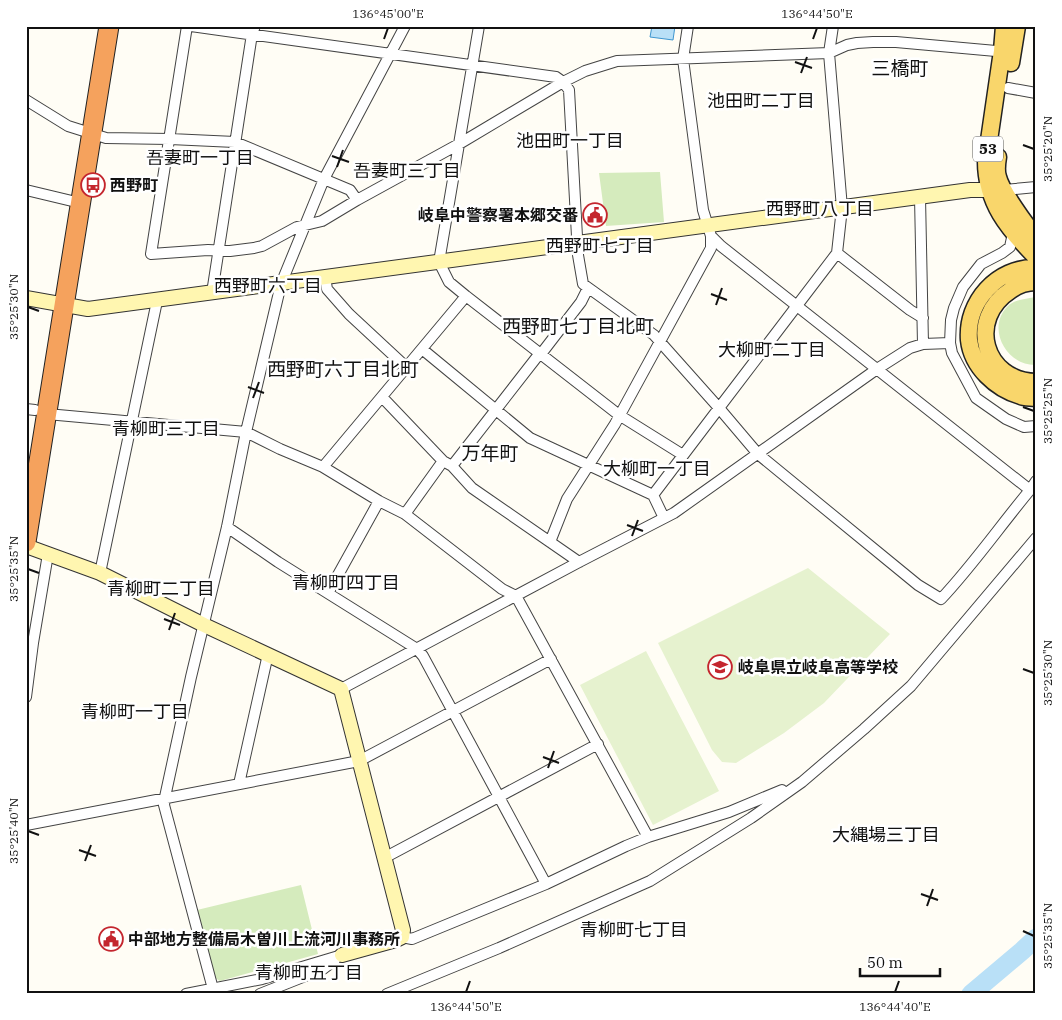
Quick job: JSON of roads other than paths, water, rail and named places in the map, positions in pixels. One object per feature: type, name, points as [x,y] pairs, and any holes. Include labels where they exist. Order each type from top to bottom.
[{"type":"highway","points":[[26,472],[36,411],[58,304],[87,132],[99,26]]},
{"type":"highway","points":[[58,304],[60,274],[72,201],[109,26]]},
{"type":"highway","points":[[26,542],[36,411]]},
{"type":"main road","name":"53","points":[[997,190],[997,162],[1008,88],[1008,52],[1004,26]]},
{"type":"main road","name":"53","points":[[1017,26],[1008,52],[986,161],[986,175],[1028,232],[1016,238],[1036,257]]},
{"type":"main road","points":[[1036,268],[1026,268],[1007,274],[996,280],[985,290],[977,301],[972,316],[969,341],[974,356],[987,364],[1000,368],[1012,377],[1026,382],[1036,382]]},
{"type":"main road","points":[[1036,282],[1028,282],[1015,287],[1003,295],[990,312],[986,320],[985,330],[988,349],[987,364],[991,380],[1006,391],[1022,397],[1036,398]]},
{"type":"street","points":[[710,231],[721,246],[877,369],[1033,486],[961,577],[941,599],[918,585],[758,454],[654,334],[583,284],[578,255],[569,90],[563,82],[556,77],[391,54],[253,30],[189,26],[151,254],[230,251],[262,246],[297,227],[322,221],[459,144],[563,82],[585,71],[617,61],[829,53],[847,45],[873,42],[896,42],[1008,52]]},
{"type":"street","points":[[213,989],[164,805],[165,797],[281,284],[324,179],[405,26]]},
{"type":"street","points":[[479,26],[439,262],[448,282],[620,415],[684,454]]},
{"type":"street","points":[[550,542],[567,499],[620,415],[711,248],[710,231],[703,210],[683,58],[688,26]]},
{"type":"street","points":[[653,494],[837,253],[842,208],[829,53],[833,26]]},
{"type":"street","points":[[212,293],[253,30]]},
{"type":"street","points":[[1008,88],[1036,93]]},
{"type":"street","points":[[26,100],[68,126],[106,138],[235,142],[350,190],[357,200]]},
{"type":"street","points":[[26,298],[88,309],[578,243],[710,231],[842,208],[970,190],[1036,187]]},
{"type":"street","points":[[26,190],[72,201]]},
{"type":"street","points":[[920,197],[923,344]]},
{"type":"street","points":[[1028,232],[1002,253],[981,264],[963,287],[951,320],[950,343],[952,353],[976,398],[1006,419],[1024,427],[1036,426]]},
{"type":"street","points":[[837,253],[923,318]]},
{"type":"street","points":[[325,277],[327,289],[349,314],[406,368]]},
{"type":"street","points":[[405,514],[496,409],[581,302],[588,288]]},
{"type":"street","points":[[323,467],[466,296]]},
{"type":"street","points":[[100,573],[156,300]]},
{"type":"street","points":[[341,689],[674,513],[877,369],[910,348],[923,344],[950,343]]},
{"type":"street","points":[[422,349],[530,438],[653,494],[664,518]]},
{"type":"street","points":[[382,397],[472,488],[579,562]]},
{"type":"street","points":[[36,411],[130,422],[246,432],[323,467],[405,514],[502,589],[516,596],[648,837]]},
{"type":"street","points":[[328,592],[380,501]]},
{"type":"street","points":[[227,527],[278,562],[417,649],[423,656],[546,884]]},
{"type":"street","points":[[387,994],[508,944],[650,881],[751,818],[802,782],[911,686],[1036,538]]},
{"type":"street","points":[[26,546],[100,573],[204,625],[341,689]]},
{"type":"street","points":[[26,697],[48,554]]},
{"type":"street","points":[[239,784],[268,654]]},
{"type":"street","points":[[26,825],[359,761],[551,659]]},
{"type":"street","points":[[341,689],[403,930],[402,937]]},
{"type":"street","points":[[384,858],[598,744]]},
{"type":"street","points":[[186,994],[262,979],[402,937],[412,939],[546,884],[648,837],[729,812],[802,782]]},
{"type":"street","points":[[260,994],[323,969],[342,955]]},
{"type":"water","points":[[652,26],[675,26],[673,40],[650,37]]},
{"type":"waterway","points":[[971,994],[1036,938]]},
{"type":"place","name":"西野町","points":[[93,185]]},
{"type":"place","name":"岐阜中警察署本郷交番","points":[[595,215]]},
{"type":"place","name":"岐阜県立岐阜高等学校","points":[[720,667]]},
{"type":"place","name":"中部地方整備局木曽川上流河川事務所","points":[[111,939]]},
{"type":"district","name":"三橋町","points":[[900,68]]},
{"type":"district","name":"池田町二丁目","points":[[761,101]]},
{"type":"district","name":"池田町一丁目","points":[[570,141]]},
{"type":"district","name":"吾妻町一丁目","points":[[200,158]]},
{"type":"district","name":"吾妻町三丁目","points":[[407,171]]},
{"type":"district","name":"西野町八丁目","points":[[820,209]]},
{"type":"district","name":"西野町七丁目","points":[[600,246]]},
{"type":"district","name":"西野町六丁目","points":[[268,286]]},
{"type":"district","name":"西野町七丁目北町","points":[[578,326]]},
{"type":"district","name":"大柳町二丁目","points":[[772,350]]},
{"type":"district","name":"西野町六丁目北町","points":[[343,369]]},
{"type":"district","name":"青柳町三丁目","points":[[166,429]]},
{"type":"district","name":"万年町","points":[[490,453]]},
{"type":"district","name":"大柳町一丁目","points":[[657,469]]},
{"type":"district","name":"青柳町四丁目","points":[[346,583]]},
{"type":"district","name":"青柳町二丁目","points":[[161,589]]},
{"type":"district","name":"青柳町一丁目","points":[[135,712]]},
{"type":"district","name":"大縄場三丁目","points":[[886,835]]},
{"type":"district","name":"青柳町七丁目","points":[[634,930]]},
{"type":"district","name":"青柳町五丁目","points":[[309,973]]}]
